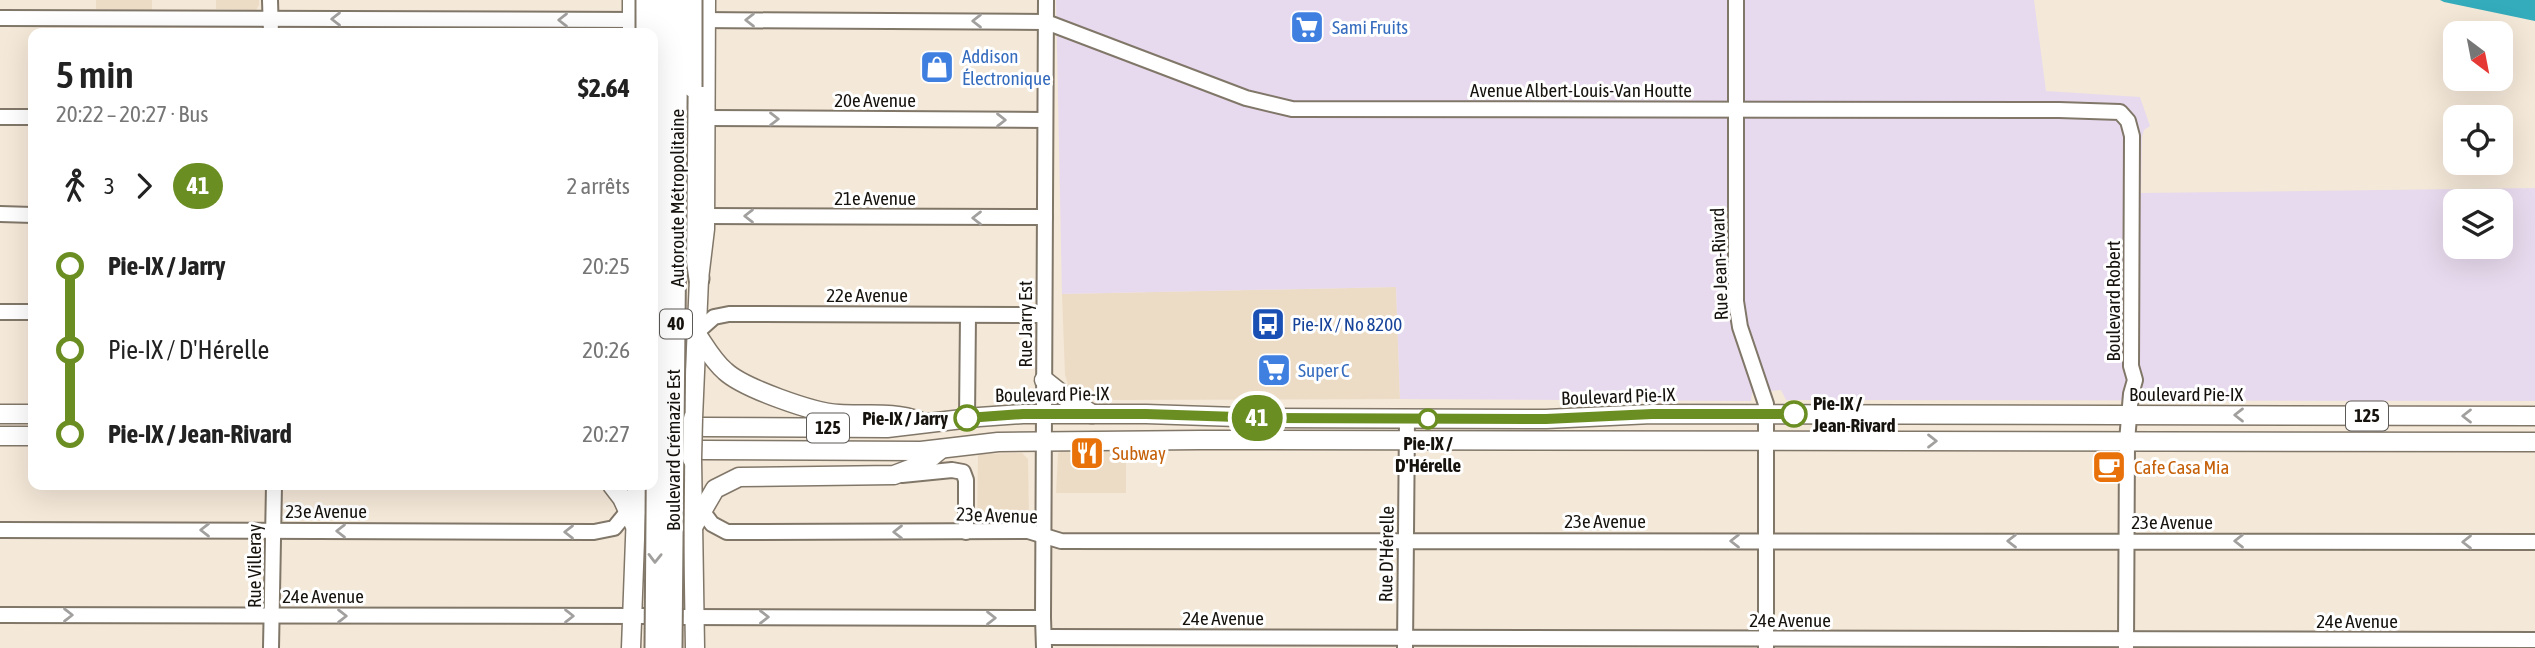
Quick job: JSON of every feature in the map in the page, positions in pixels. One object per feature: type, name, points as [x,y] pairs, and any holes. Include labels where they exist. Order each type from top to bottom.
[{"type":"highway","points":[[637,27],[646,0]]},
{"type":"highway","name":"Autoroute Métropolitaine","points":[[658,216],[660,0]]},
{"type":"highway","name":"Autoroute Métropolitaine","points":[[672,648],[678,0]]},
{"type":"highway","points":[[692,0],[692,230],[699,279]]},
{"type":"highway","name":"Autoroute Métropolitaine","points":[[654,648],[655,490]]},
{"type":"main road","points":[[632,0],[637,27]]},
{"type":"main road","name":"Boulevard Crémazie Est","points":[[695,648],[688,617],[698,455],[696,333],[706,216],[702,20],[706,0]]},
{"type":"main road","points":[[696,333],[719,365],[731,376],[788,401],[825,413],[902,415],[925,424]]},
{"type":"main road","points":[[1044,380],[1068,400],[1092,414]]},
{"type":"main road","points":[[0,414],[28,414]]},
{"type":"main road","name":"Boulevard Pie-IX","points":[[698,422],[865,429],[967,418],[1092,414],[1407,419],[1546,419],[1652,414],[2535,416]]},
{"type":"main road","points":[[0,436],[28,436]]},
{"type":"main road","name":"125","points":[[698,455],[941,449],[998,442],[1043,441],[2535,442]]},
{"type":"main road","points":[[696,511],[715,489],[738,478],[894,475],[923,464],[941,449]]},
{"type":"main road","points":[[616,490],[635,506]]},
{"type":"main road","name":"Boulevard Crémazie Est","points":[[631,648],[638,616],[635,506]]},
{"type":"street","points":[[271,0],[271,26]]},
{"type":"street","name":"Rue Jarry Est","points":[[1044,643],[1046,0]]},
{"type":"street","name":"Rue Jean-Rivard","points":[[1735,0],[1736,309],[1767,414],[1766,643]]},
{"type":"street","points":[[0,18],[271,26],[637,27]]},
{"type":"street","points":[[702,20],[1046,22]]},
{"type":"street","name":"Avenue Albert-Louis-Van Houtte","points":[[1046,22],[1246,98],[1292,109],[2110,110],[2120,112],[2128,121]]},
{"type":"street","points":[[0,117],[28,117]]},
{"type":"street","name":"20e Avenue","points":[[706,118],[1045,120]]},
{"type":"street","name":"Boulevard Robert","points":[[2126,644],[2127,441],[2131,394],[2135,380],[2131,366],[2132,136],[2128,121]]},
{"type":"street","points":[[0,215],[28,215]]},
{"type":"street","name":"21e Avenue","points":[[706,216],[1045,217]]},
{"type":"street","points":[[0,312],[28,312]]},
{"type":"street","name":"22e Avenue","points":[[696,333],[715,317],[729,314],[1044,315]]},
{"type":"street","points":[[967,418],[968,315]]},
{"type":"street","name":"Rue D'Hérelle","points":[[1405,643],[1407,419]]},
{"type":"street","points":[[894,475],[951,470],[963,472],[966,480],[966,532]]},
{"type":"street","name":"Rue Villeray","points":[[271,648],[274,490]]},
{"type":"street","name":"23e Avenue","points":[[0,530],[602,532],[614,528],[635,506]]},
{"type":"street","name":"23e Avenue","points":[[696,511],[715,527],[727,532],[1028,531],[1061,541],[2535,542]]},
{"type":"street","name":"24e Avenue","points":[[0,615],[638,616]]},
{"type":"street","points":[[688,617],[1042,618]]},
{"type":"street","name":"24e Avenue","points":[[1044,643],[2126,644],[2535,640]]},
{"type":"shaded area","points":[[96,0],[152,0],[152,10],[96,9]]},
{"type":"shaded area","points":[[216,0],[259,0],[259,5],[256,10],[216,9]]},
{"type":"shaded area","points":[[1056,0],[2034,0],[2046,91],[2140,97],[2150,126],[2144,130],[2142,137],[2141,193],[2443,189],[2443,259],[2513,259],[2513,189],[2456,189],[2535,188],[2535,401],[1786,400],[1781,390],[1752,393],[1751,401],[1400,399],[1396,287],[1062,294]]},
{"type":"shaded area","points":[[1396,287],[1400,399],[1104,400],[1075,394],[1065,375],[1062,294]]},
{"type":"shaded area","points":[[1126,449],[1126,493],[1056,493],[1058,453],[1064,450]]},
{"type":"shaded area","points":[[1022,453],[1028,459],[1029,516],[1023,521],[977,521],[978,454]]},
{"type":"water","points":[[2440,0],[2535,0],[2535,21],[2444,2]]},
{"type":"bus line","name":"41","points":[[967,418],[1023,414],[1146,414],[1268,418],[1546,419],[1652,414],[1794,414]]},
{"type":"place","name":"Sami Fruits","points":[[1307,27]]},
{"type":"place","name":"Addison Électronique","points":[[937,67]]},
{"type":"place","name":"Pie-IX / No 8200","points":[[1268,324]]},
{"type":"place","name":"Super C","points":[[1274,370]]},
{"type":"place","name":"Pie-IX / Jean-Rivard","points":[[1794,414]]},
{"type":"place","name":"Pie-IX / Jarry","points":[[967,418]]},
{"type":"place","name":"Pie-IX / D'Hérelle","points":[[1428,419]]},
{"type":"place","name":"Subway","points":[[1087,453]]},
{"type":"place","name":"Cafe Casa Mia","points":[[2109,467]]}]
